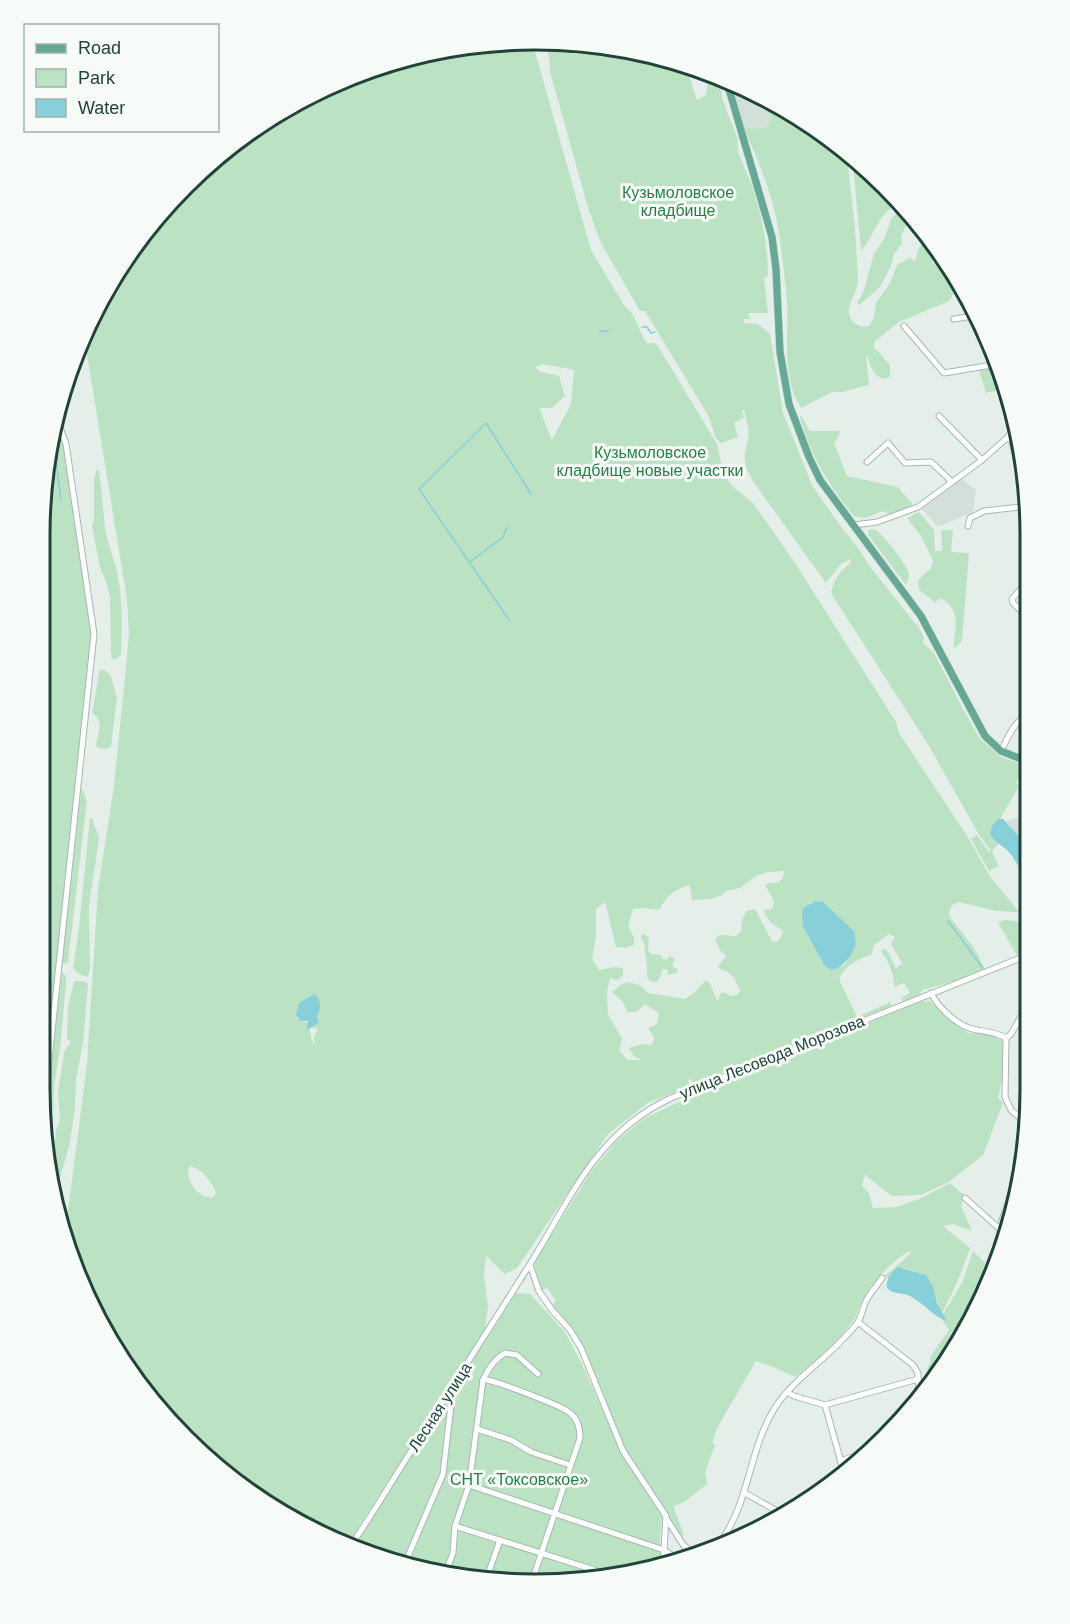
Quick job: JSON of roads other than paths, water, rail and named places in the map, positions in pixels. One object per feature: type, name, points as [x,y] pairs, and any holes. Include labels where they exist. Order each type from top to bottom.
[{"type":"main road","points":[[729,90],[772,237],[780,352],[789,404],[809,457],[820,480],[921,616],[981,729],[1001,751],[1020,758]]},
{"type":"street","points":[[954,319],[968,317]]},
{"type":"street","points":[[904,326],[944,373],[990,365]]},
{"type":"street","points":[[939,416],[982,460]]},
{"type":"street","points":[[50,1050],[94,634],[66,444],[61,431]]},
{"type":"street","points":[[854,525],[876,522],[917,508],[982,460],[1010,435]]},
{"type":"street","points":[[867,462],[888,443],[905,463],[931,462],[952,482]]},
{"type":"street","points":[[968,526],[970,518],[984,511],[1019,508]]},
{"type":"street","points":[[1020,590],[1012,599],[1020,610]]},
{"type":"street","points":[[1001,751],[1014,726],[1020,721]]},
{"type":"street","name":"улица Лесовода Морозова","points":[[530,1265],[593,1162],[628,1124],[649,1109],[1020,958]]},
{"type":"street","points":[[931,993],[939,1005],[959,1023],[1006,1038]]},
{"type":"street","points":[[1006,1038],[1020,1019]]},
{"type":"street","points":[[1006,1038],[1005,1097],[1011,1110],[1019,1117]]},
{"type":"street","points":[[965,1198],[1000,1230]]},
{"type":"street","points":[[530,1265],[539,1291],[570,1330],[581,1348],[623,1451],[684,1546],[690,1549]]},
{"type":"street","name":"Лесная улица","points":[[356,1540],[530,1265]]},
{"type":"street","points":[[723,1537],[735,1519],[745,1493],[764,1426],[775,1408],[794,1384],[830,1353],[858,1322],[866,1300],[882,1278]]},
{"type":"street","points":[[858,1322],[913,1365],[918,1372],[919,1386]]},
{"type":"street","points":[[448,1566],[453,1553],[455,1526],[470,1485],[483,1380],[498,1356],[505,1353],[517,1355],[538,1374]]},
{"type":"street","points":[[787,1392],[825,1405],[918,1379]]},
{"type":"street","points":[[483,1380],[491,1381],[571,1413],[580,1430],[580,1438],[535,1574]]},
{"type":"street","points":[[407,1558],[443,1474],[453,1386]]},
{"type":"street","points":[[825,1405],[842,1465]]},
{"type":"street","points":[[477,1429],[511,1440],[531,1452],[570,1465]]},
{"type":"street","points":[[840,1461],[851,1458]]},
{"type":"street","points":[[470,1485],[664,1550],[671,1555]]},
{"type":"street","points":[[745,1493],[775,1510]]},
{"type":"street","points":[[664,1557],[666,1516]]},
{"type":"street","points":[[455,1526],[595,1570]]},
{"type":"street","points":[[489,1572],[500,1540]]},
{"type":"water","points":[[998,819],[1003,819],[1020,837],[1020,867],[1008,851],[990,834],[992,826]]},
{"type":"water","points":[[815,901],[823,902],[854,931],[856,944],[850,957],[840,967],[831,970],[824,965],[803,926],[803,908]]},
{"type":"water","points":[[314,994],[320,1002],[317,1017],[319,1022],[308,1030],[308,1021],[300,1021],[296,1014],[299,1003]]},
{"type":"water","points":[[898,1267],[926,1275],[947,1321],[910,1296],[892,1292],[887,1288],[890,1276]]},
{"type":"waterway","points":[[642,327],[647,327],[651,333],[655,332]]},
{"type":"waterway","points":[[600,331],[609,331]]},
{"type":"waterway","points":[[509,620],[419,489],[486,423],[531,494]]},
{"type":"waterway","points":[[56,460],[61,500]]},
{"type":"waterway","points":[[470,562],[503,537],[507,527]]},
{"type":"waterway","points":[[948,921],[983,968]]},
{"type":"park label","name":"Кузьмоловское кладбище","points":[[678,201]]},
{"type":"park label","name":"Кузьмоловское кладбище новые участки","points":[[650,461]]},
{"type":"park label","name":"СНТ «Токсовское»","points":[[519,1479]]}]
